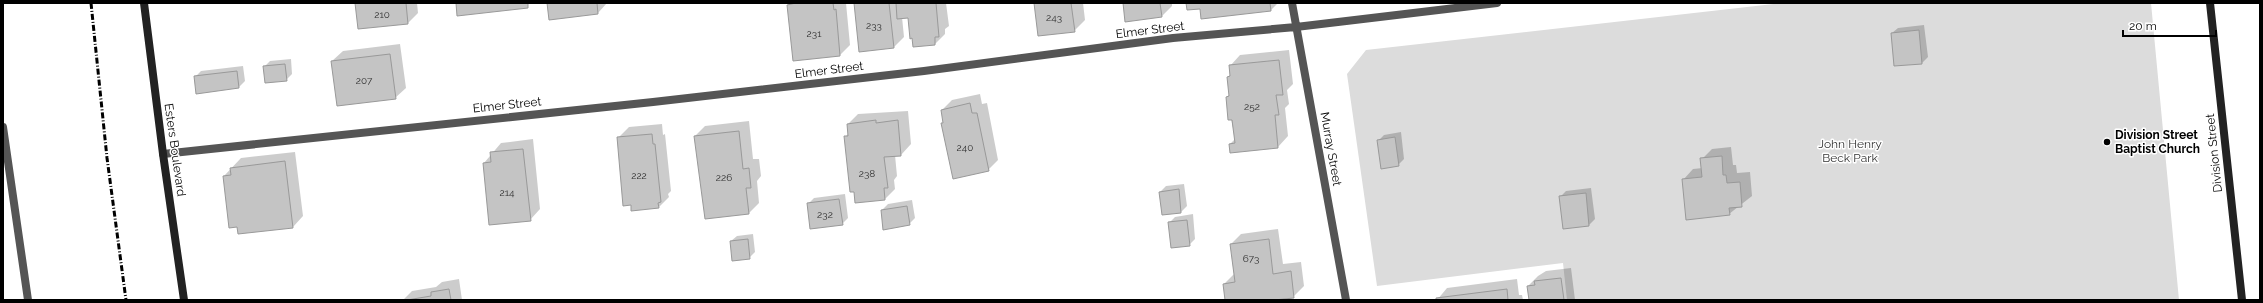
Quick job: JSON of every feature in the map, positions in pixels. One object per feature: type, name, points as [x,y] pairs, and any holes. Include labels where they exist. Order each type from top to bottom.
[{"type":"street","name":"Esters Boulevard","points":[[144,3],[163,154],[184,300]]},
{"type":"street","name":"Murray Street","points":[[1292,3],[1346,300]]},
{"type":"street","name":"Elmer Street","points":[[163,154],[653,102],[924,71],[1173,38],[1296,27],[1497,3]]},
{"type":"street","name":"Division Street","points":[[2210,3],[2242,300]]},
{"type":"street","points":[[3,126],[28,300]]},
{"type":"green space","name":"John Henry Beck Park","points":[[1782,3],[2151,3],[2179,300],[1567,300],[1563,263],[1377,286],[1347,74],[1366,50]]},
{"type":"building","points":[[355,3],[406,3],[408,24],[358,29]]},
{"type":"building","points":[[456,3],[528,3],[528,8],[457,16]]},
{"type":"building","points":[[547,3],[597,3],[598,14],[549,20]]},
{"type":"building","points":[[796,3],[833,3],[834,10],[836,9],[840,56],[793,61],[787,5]]},
{"type":"building","points":[[854,3],[889,3],[894,48],[859,52]]},
{"type":"building","points":[[896,3],[936,3],[939,37],[935,37],[935,45],[913,47],[912,38],[910,39],[908,18],[897,19]]},
{"type":"building","points":[[1034,3],[1071,3],[1075,32],[1038,36]]},
{"type":"building","points":[[1123,3],[1160,3],[1162,17],[1125,22]]},
{"type":"building","points":[[1186,3],[1270,3],[1271,11],[1201,19],[1200,9],[1187,10]]},
{"type":"building","points":[[1919,30],[1922,64],[1894,66],[1891,33]]},
{"type":"building","points":[[390,54],[396,99],[337,106],[331,61]]},
{"type":"building","points":[[1279,60],[1283,95],[1276,95],[1279,115],[1275,115],[1278,148],[1230,153],[1229,144],[1235,143],[1232,120],[1228,120],[1226,97],[1229,96],[1227,77],[1230,76],[1229,65]]},
{"type":"building","points":[[285,64],[287,81],[265,83],[263,66]]},
{"type":"building","points":[[237,71],[239,88],[196,94],[194,76]]},
{"type":"building","points":[[970,103],[972,113],[977,113],[989,171],[953,179],[941,123],[943,123],[941,110]]},
{"type":"building","points":[[876,120],[876,123],[898,120],[901,156],[884,157],[888,188],[884,188],[885,200],[855,203],[854,192],[850,192],[844,136],[848,136],[847,124]]},
{"type":"building","points":[[739,131],[743,169],[749,168],[751,188],[746,188],[749,214],[705,219],[694,136]]},
{"type":"building","points":[[652,134],[653,144],[655,144],[661,202],[658,203],[659,208],[631,211],[631,205],[623,206],[617,137]]},
{"type":"building","points":[[1395,137],[1399,166],[1381,169],[1377,140]]},
{"type":"building","points":[[523,149],[531,221],[489,225],[483,163],[491,162],[490,152]]},
{"type":"building","points":[[1722,156],[1723,175],[1726,175],[1727,183],[1740,182],[1742,207],[1729,208],[1730,215],[1686,220],[1682,179],[1702,177],[1700,158]]},
{"type":"building","points":[[285,161],[293,228],[238,234],[237,227],[229,228],[223,176],[231,175],[230,168]]},
{"type":"building","points":[[1179,189],[1181,213],[1162,215],[1159,192]]},
{"type":"building","points":[[1586,193],[1589,226],[1563,229],[1559,196]]},
{"type":"building","points":[[839,199],[843,225],[810,229],[807,203]]},
{"type":"building","points":[[907,206],[910,225],[883,230],[881,210]]},
{"type":"building","points":[[1187,220],[1190,246],[1171,248],[1168,222]]},
{"type":"building","points":[[748,239],[750,259],[732,261],[730,241]]},
{"type":"building","points":[[1269,239],[1273,274],[1291,271],[1294,298],[1274,300],[1225,300],[1223,284],[1235,282],[1230,244]]},
{"type":"building","points":[[1561,278],[1564,300],[1529,300],[1527,286],[1535,285],[1534,281]]},
{"type":"building","points":[[449,289],[451,300],[407,300],[431,296],[431,292]]},
{"type":"building","points":[[1507,289],[1508,300],[1436,300],[1436,298]]},
{"type":"railway","points":[[91,3],[107,158],[126,300]]},
{"type":"place","name":"Division Street Baptist Church","points":[[2107,142]]}]
